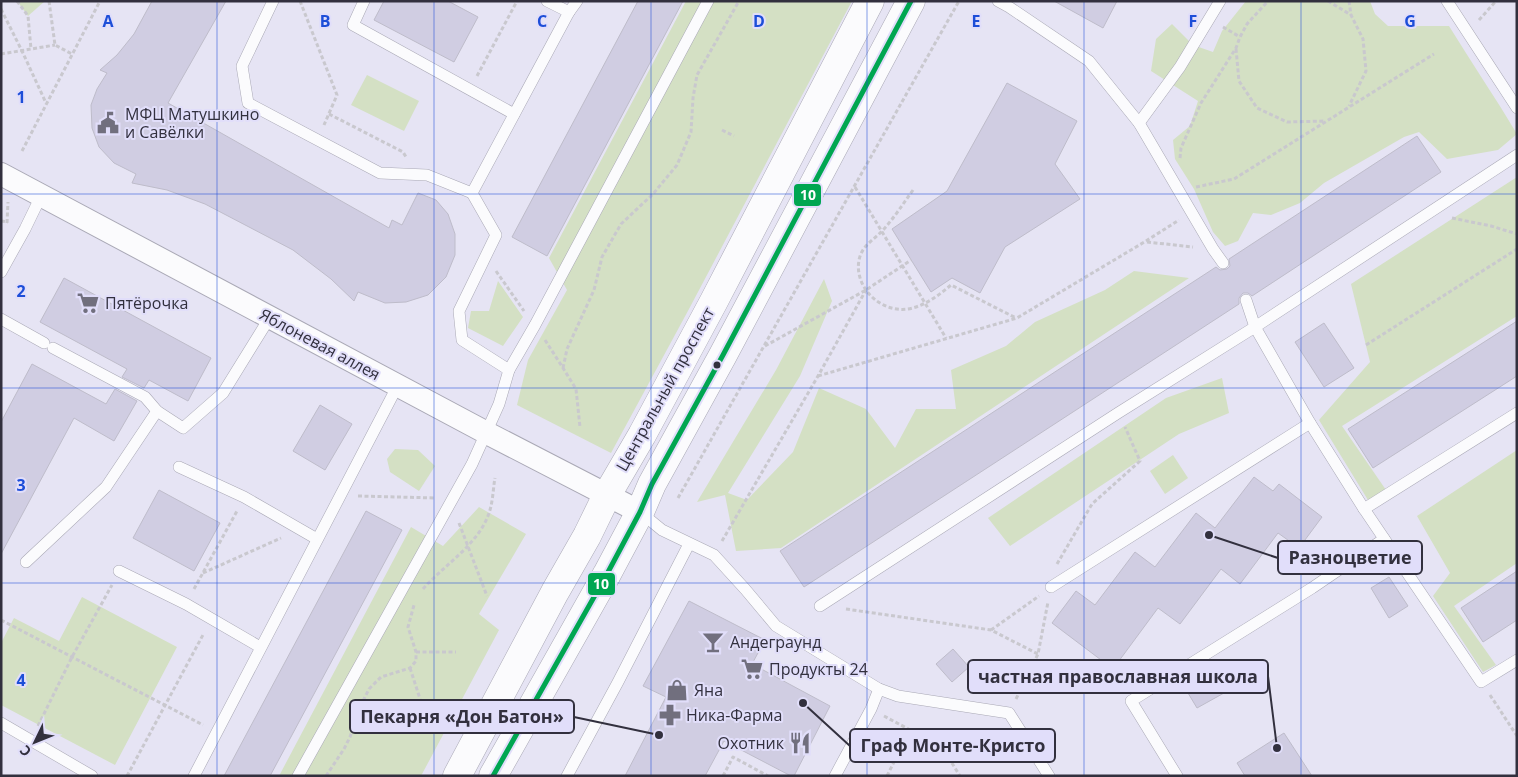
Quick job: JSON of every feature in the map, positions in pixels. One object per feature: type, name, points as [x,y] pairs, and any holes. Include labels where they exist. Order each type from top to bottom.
[{"type":"main road","name":"Центральный проспект","points":[[458,774],[587,536],[607,495],[642,435],[714,301],[870,1]]},
{"type":"main road","name":"Центральный проспект","points":[[492,776],[607,574],[640,512],[652,484],[723,355],[911,1]]},
{"type":"main road","points":[[714,301],[716,321],[729,326],[743,317]]},
{"type":"main road","points":[[458,774],[470,760],[477,757],[487,762],[492,776]]},
{"type":"street","name":"Яблоневая аллея","points":[[1,174],[485,432],[640,512]]},
{"type":"lane","points":[[272,1],[242,66],[248,103],[380,173],[427,175],[472,193],[496,235],[459,311],[462,340],[510,370]]},
{"type":"lane","points":[[364,1],[353,25],[514,114]]},
{"type":"lane","points":[[547,1],[569,12]]},
{"type":"lane","points":[[472,193],[569,12],[577,1]]},
{"type":"lane","points":[[298,776],[472,464],[499,404],[510,370],[708,1]]},
{"type":"lane","points":[[998,1],[1089,61],[1139,123],[1223,263]]},
{"type":"lane","points":[[1139,123],[1180,67],[1220,1]]},
{"type":"lane","points":[[1447,1],[1517,108]]},
{"type":"lane","points":[[820,606],[1118,413],[1255,327],[1517,156]]},
{"type":"lane","points":[[1,272],[41,196]]},
{"type":"lane","points":[[1246,300],[1255,327],[1310,423],[1364,509],[1481,682],[1517,660]]},
{"type":"lane","points":[[1,319],[145,397],[157,411],[183,428],[223,393],[270,317]]},
{"type":"lane","points":[[194,776],[398,385]]},
{"type":"lane","points":[[26,562],[106,487],[157,411]]},
{"type":"lane","points":[[1364,509],[1517,413]]},
{"type":"lane","points":[[1051,587],[1310,423]]},
{"type":"lane","points":[[179,467],[244,497],[317,539]]},
{"type":"lane","points":[[640,512],[662,530],[714,555],[776,626],[879,689],[898,696],[1009,713],[1049,776]]},
{"type":"lane","points":[[1176,776],[1131,701],[1312,588],[1384,539]]},
{"type":"lane","points":[[567,776],[689,544]]},
{"type":"lane","points":[[119,571],[186,604],[260,647]]},
{"type":"lane","points":[[835,776],[871,709],[879,689]]},
{"type":"lane","points":[[1,723],[92,776]]},
{"type":"path","points":[[17,1],[28,16],[31,49]]},
{"type":"path","points":[[49,1],[55,45]]},
{"type":"path","points":[[22,151],[100,1]]},
{"type":"path","points":[[300,1],[337,95],[318,140]]},
{"type":"path","points":[[470,90],[517,1]]},
{"type":"path","points":[[563,368],[567,349],[594,290],[602,257],[621,224],[653,194],[677,165],[691,132],[693,98],[697,75],[738,1]]},
{"type":"path","points":[[678,498],[959,1]]},
{"type":"path","points":[[1328,1],[1352,15]]},
{"type":"path","points":[[1349,1],[1352,15],[1363,39],[1366,71],[1349,107]]},
{"type":"path","points":[[1468,33],[1496,1]]},
{"type":"path","points":[[1268,2],[1247,24],[1236,48],[1201,103],[1181,148],[1178,190],[1234,179],[1434,54]]},
{"type":"path","points":[[1,9],[46,104]]},
{"type":"path","points":[[1,54],[55,45],[72,54]]},
{"type":"path","points":[[1236,48],[1239,81],[1257,108],[1287,122],[1326,121]]},
{"type":"path","points":[[329,114],[403,152],[414,174]]},
{"type":"path","points":[[722,130],[734,136]]},
{"type":"path","points":[[855,187],[946,338]]},
{"type":"path","points":[[913,190],[882,231],[867,243],[859,258],[859,276],[866,290],[876,302],[891,308],[908,309],[926,303],[952,285],[1017,318]]},
{"type":"path","points":[[4,229],[8,222],[8,200]]},
{"type":"path","points":[[818,376],[1017,318],[1146,242],[1191,212]]},
{"type":"path","points":[[1430,213],[1491,226],[1517,234]]},
{"type":"path","points":[[1146,242],[1213,249]]},
{"type":"path","points":[[1366,345],[1517,249]]},
{"type":"path","points":[[765,346],[866,290],[912,260]]},
{"type":"path","points":[[714,555],[866,290]]},
{"type":"path","points":[[1009,713],[1038,654],[1057,562],[1092,504],[1140,461],[1118,413]]},
{"type":"path","points":[[420,593],[478,533],[489,513],[495,478]]},
{"type":"path","points":[[340,496],[452,500],[467,546],[487,596]]},
{"type":"path","points":[[186,604],[244,497]]},
{"type":"path","points":[[202,574],[300,529]]},
{"type":"path","points":[[31,740],[72,657],[119,571]]},
{"type":"path","points":[[991,630],[1051,587]]},
{"type":"path","points":[[326,776],[350,737],[359,709],[369,689],[381,676],[410,668],[416,661],[416,652],[408,627],[418,598]]},
{"type":"path","points":[[820,606],[991,630],[1038,654]]},
{"type":"path","points":[[127,776],[212,619]]},
{"type":"path","points":[[1,620],[217,732]]},
{"type":"path","points":[[416,652],[456,652]]},
{"type":"path","points":[[410,668],[424,710]]},
{"type":"path","points":[[1481,682],[1517,736]]},
{"type":"path","points":[[871,709],[942,748],[960,776]]},
{"type":"path","points":[[887,776],[910,730]]},
{"type":"path","points":[[723,776],[733,757],[768,776]]},
{"type":"green space","points":[[17,1],[45,1],[28,16]]},
{"type":"green space","points":[[686,1],[852,1],[611,453],[517,405],[528,360],[567,290],[549,258]]},
{"type":"green space","points":[[1246,1],[1370,1],[1375,14],[1388,26],[1449,26],[1517,134],[1498,150],[1447,159],[1419,132],[1404,137],[1324,183],[1300,203],[1271,215],[1253,213],[1238,241],[1225,246],[1213,232],[1194,189],[1175,159],[1173,140],[1190,126],[1198,101],[1151,71],[1156,39],[1172,24],[1193,45],[1213,52],[1222,31]]},
{"type":"green space","points":[[367,75],[419,101],[404,131],[351,105]]},
{"type":"green space","points":[[1517,177],[1517,316],[1342,426],[1386,490],[1368,500],[1319,420],[1370,362],[1351,284]]},
{"type":"green space","points":[[1134,271],[1189,278],[781,548],[736,551],[725,495],[697,502],[776,370],[824,279],[832,301],[800,376],[728,493],[747,500],[793,452],[819,388],[866,409],[895,448],[916,409],[956,409],[951,370],[1006,346],[1035,322],[1105,290]]},
{"type":"green space","points":[[498,281],[523,317],[503,346],[468,328],[471,311],[489,311]]},
{"type":"green space","points":[[1222,378],[1229,413],[1179,434],[1010,546],[988,518],[1166,398]]},
{"type":"green space","points":[[395,449],[418,450],[435,466],[419,491],[390,472],[387,459]]},
{"type":"green space","points":[[1517,450],[1517,563],[1454,606],[1496,665],[1483,672],[1433,596],[1450,573],[1417,516]]},
{"type":"green space","points":[[1173,455],[1188,478],[1165,494],[1150,471]]},
{"type":"green space","points":[[479,507],[526,534],[479,614],[499,630],[421,776],[279,776],[411,527],[443,546]]},
{"type":"green space","points":[[82,597],[177,647],[115,765],[1,705],[1,643],[14,618],[59,641]]},
{"type":"building","points":[[152,1],[226,1],[168,103],[389,228],[392,220],[402,225],[418,193],[436,200],[448,214],[455,234],[455,255],[446,277],[428,295],[406,302],[385,303],[358,292],[354,301],[331,279],[293,250],[205,204],[167,190],[132,183],[136,174],[114,163],[99,147],[92,128],[91,105],[97,89],[107,73],[100,70],[117,55],[134,34]]},
{"type":"building","points":[[384,1],[448,1],[478,17],[454,62],[374,20]]},
{"type":"building","points":[[638,1],[683,1],[547,256],[512,237]]},
{"type":"building","points":[[1054,1],[1117,1],[1103,28]]},
{"type":"building","points":[[1007,83],[1077,121],[1055,164],[1080,199],[1005,247],[980,293],[952,278],[931,292],[892,229],[947,191]]},
{"type":"building","points":[[1417,136],[1441,172],[1252,296],[1248,293],[1243,293],[1239,298],[1239,304],[804,587],[780,551],[1216,267],[1220,270],[1227,269],[1230,266],[1229,259]]},
{"type":"building","points":[[64,278],[211,358],[188,401],[149,380],[144,388],[122,377],[127,369],[40,322]]},
{"type":"building","points":[[1517,321],[1517,376],[1373,468],[1348,429]]},
{"type":"building","points":[[1324,323],[1354,368],[1324,387],[1295,342]]},
{"type":"building","points":[[32,364],[106,404],[115,389],[137,401],[114,441],[74,418],[1,554],[1,422]]},
{"type":"building","points":[[320,405],[352,424],[325,470],[293,451]]},
{"type":"building","points":[[1254,477],[1273,491],[1279,484],[1322,517],[1299,548],[1278,533],[1240,584],[1221,569],[1180,624],[1158,608],[1113,669],[1052,623],[1076,591],[1095,605],[1135,552],[1155,567],[1196,513],[1215,528]]},
{"type":"building","points":[[159,490],[220,523],[194,571],[133,538]]},
{"type":"building","points":[[366,511],[402,530],[270,776],[224,776]]},
{"type":"building","points":[[1517,571],[1517,620],[1483,642],[1461,608]]},
{"type":"building","points":[[1389,577],[1408,606],[1389,618],[1371,588]]},
{"type":"building","points":[[689,601],[765,640],[752,664],[830,706],[794,776],[724,741],[705,776],[625,776],[666,697],[643,686]]},
{"type":"building","points":[[953,649],[969,667],[952,682],[936,664]]},
{"type":"building","points":[[1233,668],[1242,683],[1197,708],[1188,693]]},
{"type":"building","points":[[1284,733],[1312,776],[1245,776],[1237,763]]},
{"type":"transit line","name":"10","points":[[493,776],[607,574],[640,512],[652,484],[723,355],[911,1]]},
{"type":"place","name":"МФЦ Матушкино и Савёлки","points":[[108,123]]},
{"type":"place","name":"Пятёрочка","points":[[88,303]]},
{"type":"place","name":"Разноцветие","points":[[1209,535]]},
{"type":"place","name":"Андеграунд","points":[[713,642]]},
{"type":"place","name":"Продукты 24","points":[[752,669]]},
{"type":"place","name":"Яна","points":[[677,690]]},
{"type":"place","name":"Граф Монте-Кристо","points":[[803,703]]},
{"type":"place","name":"Ника-Фарма","points":[[670,715]]},
{"type":"place","name":"Пекарня «Дон Батон»","points":[[659,735]]},
{"type":"place","name":"Охотник","points":[[800,743]]},
{"type":"place","name":"частная православная школа","points":[[1277,748]]}]
